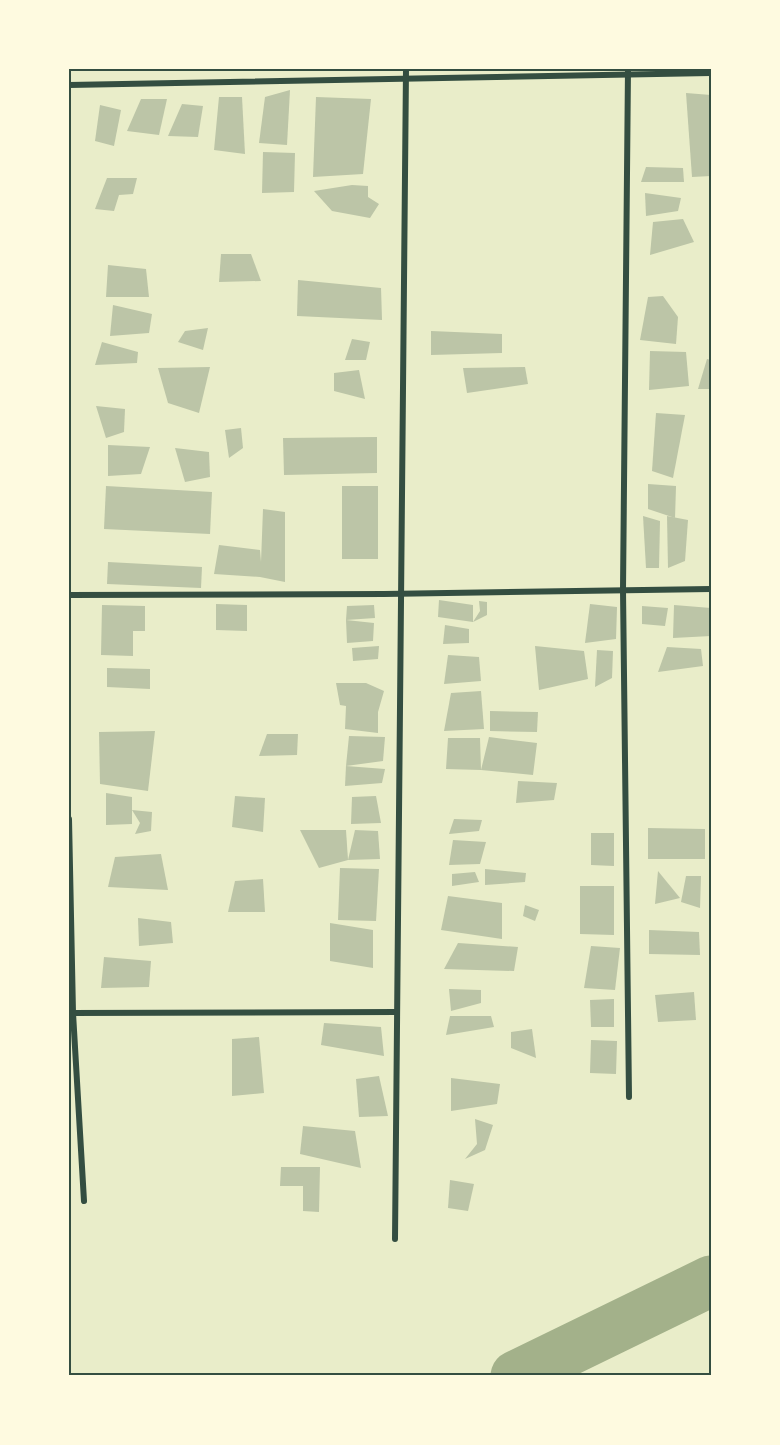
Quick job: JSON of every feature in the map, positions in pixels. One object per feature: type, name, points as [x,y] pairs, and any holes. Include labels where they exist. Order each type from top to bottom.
[{"type":"street","points":[[395,1239],[406,69]]},
{"type":"street","points":[[628,72],[623,590],[629,1097]]},
{"type":"street","points":[[69,86],[628,72],[711,73]]},
{"type":"street","points":[[69,595],[401,594],[711,589]]},
{"type":"street","points":[[69,819],[71,1013],[84,1201]]},
{"type":"street","points":[[71,1013],[397,1012]]},
{"type":"building","points":[[290,90],[287,145],[259,143],[265,97]]},
{"type":"building","points":[[686,93],[711,95],[711,176],[692,177]]},
{"type":"building","points":[[219,97],[242,97],[245,154],[214,150]]},
{"type":"building","points":[[316,97],[371,99],[363,174],[313,177]]},
{"type":"building","points":[[141,99],[167,99],[159,135],[127,131]]},
{"type":"building","points":[[182,104],[203,106],[198,137],[168,136]]},
{"type":"building","points":[[100,105],[121,110],[114,146],[95,141]]},
{"type":"building","points":[[263,152],[295,153],[294,192],[262,193]]},
{"type":"building","points":[[646,167],[683,168],[684,182],[641,182]]},
{"type":"building","points":[[107,178],[137,178],[133,194],[119,195],[114,211],[95,209]]},
{"type":"building","points":[[352,185],[368,186],[368,197],[379,204],[370,218],[332,211],[314,191]]},
{"type":"building","points":[[645,193],[681,198],[678,211],[646,216]]},
{"type":"building","points":[[683,219],[694,242],[650,255],[653,222]]},
{"type":"building","points":[[221,254],[251,254],[261,281],[219,282]]},
{"type":"building","points":[[108,265],[146,269],[149,297],[106,297]]},
{"type":"building","points":[[298,280],[381,288],[382,320],[297,316]]},
{"type":"building","points":[[663,296],[678,317],[676,344],[640,340],[648,297]]},
{"type":"building","points":[[113,305],[152,314],[149,333],[110,336]]},
{"type":"building","points":[[208,328],[203,350],[178,342],[185,331]]},
{"type":"building","points":[[431,331],[502,334],[502,353],[431,355]]},
{"type":"building","points":[[352,339],[370,342],[366,360],[345,360]]},
{"type":"building","points":[[102,342],[138,352],[137,363],[95,365]]},
{"type":"building","points":[[650,351],[686,352],[689,386],[649,390]]},
{"type":"building","points":[[707,359],[711,360],[711,389],[698,389]]},
{"type":"building","points":[[210,367],[199,413],[168,403],[158,368]]},
{"type":"building","points":[[525,367],[528,384],[467,393],[463,368]]},
{"type":"building","points":[[359,370],[365,399],[334,391],[334,373]]},
{"type":"building","points":[[96,406],[125,409],[124,432],[106,438]]},
{"type":"building","points":[[656,413],[685,415],[673,478],[652,471]]},
{"type":"building","points":[[241,428],[243,448],[229,458],[225,430]]},
{"type":"building","points":[[377,437],[377,473],[284,475],[283,438]]},
{"type":"building","points":[[108,445],[150,447],[141,474],[108,476]]},
{"type":"building","points":[[175,448],[209,452],[210,477],[185,482]]},
{"type":"building","points":[[648,484],[676,486],[675,518],[648,509]]},
{"type":"building","points":[[106,486],[212,492],[210,534],[104,529]]},
{"type":"building","points":[[342,486],[378,486],[378,559],[342,559]]},
{"type":"building","points":[[263,509],[285,512],[285,582],[260,577],[214,574],[219,545],[260,550],[261,562]]},
{"type":"building","points":[[643,516],[660,521],[659,568],[646,568]]},
{"type":"building","points":[[667,516],[688,520],[685,561],[668,568]]},
{"type":"building","points":[[108,562],[202,567],[201,588],[107,584]]},
{"type":"building","points":[[439,600],[473,605],[473,622],[438,617]]},
{"type":"building","points":[[479,601],[487,602],[487,615],[473,622],[480,611]]},
{"type":"building","points":[[216,604],[247,605],[247,631],[216,630]]},
{"type":"building","points":[[590,604],[617,607],[616,639],[585,643]]},
{"type":"building","points":[[102,605],[145,606],[145,631],[133,631],[133,656],[101,655]]},
{"type":"building","points":[[374,605],[375,618],[346,620],[347,606]]},
{"type":"building","points":[[674,605],[711,608],[711,636],[673,638]]},
{"type":"building","points":[[642,606],[668,608],[665,626],[642,624]]},
{"type":"building","points":[[346,620],[374,623],[373,641],[347,643]]},
{"type":"building","points":[[445,625],[469,629],[469,643],[443,644]]},
{"type":"building","points":[[379,646],[378,659],[353,661],[352,648]]},
{"type":"building","points":[[535,646],[584,651],[588,679],[539,690]]},
{"type":"building","points":[[667,647],[701,649],[703,666],[658,672]]},
{"type":"building","points":[[597,650],[613,651],[612,678],[595,687]]},
{"type":"building","points":[[448,655],[479,657],[481,681],[444,684]]},
{"type":"building","points":[[107,668],[150,669],[150,689],[107,687]]},
{"type":"building","points":[[336,683],[366,683],[384,691],[378,712],[378,733],[345,729],[346,706],[340,705]]},
{"type":"building","points":[[481,691],[484,729],[444,731],[451,693]]},
{"type":"building","points":[[490,711],[538,712],[537,732],[490,731]]},
{"type":"building","points":[[155,731],[148,791],[100,784],[99,732]]},
{"type":"building","points":[[267,734],[298,734],[297,755],[259,756]]},
{"type":"building","points":[[349,736],[385,737],[383,761],[346,766]]},
{"type":"building","points":[[489,737],[537,743],[533,775],[481,770]]},
{"type":"building","points":[[448,738],[480,738],[481,770],[446,769]]},
{"type":"building","points":[[346,766],[385,769],[382,783],[345,786]]},
{"type":"building","points":[[518,781],[557,783],[554,800],[516,803]]},
{"type":"building","points":[[106,793],[132,797],[132,824],[106,825]]},
{"type":"building","points":[[235,796],[265,798],[263,832],[232,827]]},
{"type":"building","points":[[376,796],[381,823],[351,824],[352,797]]},
{"type":"building","points":[[132,810],[152,812],[151,831],[135,834],[140,823]]},
{"type":"building","points":[[454,819],[482,820],[479,831],[449,834]]},
{"type":"building","points":[[648,828],[705,829],[705,859],[648,859]]},
{"type":"building","points":[[300,830],[346,830],[348,860],[319,868]]},
{"type":"building","points":[[355,830],[378,831],[380,859],[348,860]]},
{"type":"building","points":[[591,833],[614,833],[614,866],[591,865]]},
{"type":"building","points":[[453,840],[486,842],[480,864],[449,865]]},
{"type":"building","points":[[161,854],[168,890],[108,887],[115,857]]},
{"type":"building","points":[[340,868],[379,869],[376,921],[338,920]]},
{"type":"building","points":[[485,869],[526,873],[525,882],[485,885]]},
{"type":"building","points":[[658,871],[680,898],[655,904]]},
{"type":"building","points":[[475,872],[479,882],[452,886],[452,874]]},
{"type":"building","points":[[686,876],[701,876],[700,908],[681,902]]},
{"type":"building","points":[[263,879],[265,912],[228,912],[235,881]]},
{"type":"building","points":[[580,886],[614,886],[614,935],[580,934]]},
{"type":"building","points":[[448,896],[502,903],[502,939],[441,930]]},
{"type":"building","points":[[525,905],[539,910],[535,921],[523,916]]},
{"type":"building","points":[[138,918],[171,922],[173,943],[139,946]]},
{"type":"building","points":[[330,923],[373,930],[373,968],[330,961]]},
{"type":"building","points":[[649,930],[699,932],[700,955],[649,954]]},
{"type":"building","points":[[458,943],[518,947],[514,971],[444,969]]},
{"type":"building","points":[[591,946],[620,948],[615,990],[584,988]]},
{"type":"building","points":[[104,957],[151,961],[149,987],[101,988]]},
{"type":"building","points":[[449,989],[481,990],[481,1003],[451,1011]]},
{"type":"building","points":[[694,992],[696,1020],[658,1022],[655,995]]},
{"type":"building","points":[[614,999],[614,1027],[591,1027],[590,1000]]},
{"type":"building","points":[[450,1016],[491,1016],[494,1027],[446,1035]]},
{"type":"building","points":[[324,1023],[381,1027],[384,1056],[321,1045]]},
{"type":"building","points":[[532,1029],[536,1058],[511,1048],[511,1032]]},
{"type":"building","points":[[259,1037],[264,1093],[232,1096],[232,1039]]},
{"type":"building","points":[[591,1040],[617,1041],[616,1074],[590,1073]]},
{"type":"building","points":[[379,1076],[388,1116],[359,1117],[356,1079]]},
{"type":"building","points":[[451,1078],[500,1084],[497,1104],[451,1111]]},
{"type":"building","points":[[475,1119],[493,1125],[485,1150],[465,1159],[477,1144]]},
{"type":"building","points":[[303,1126],[355,1131],[361,1168],[300,1154]]},
{"type":"building","points":[[281,1167],[320,1167],[319,1212],[303,1211],[303,1186],[280,1186]]},
{"type":"building","points":[[450,1180],[474,1184],[468,1211],[448,1208]]},
{"type":"waterway","points":[[516,1376],[711,1281]]}]
